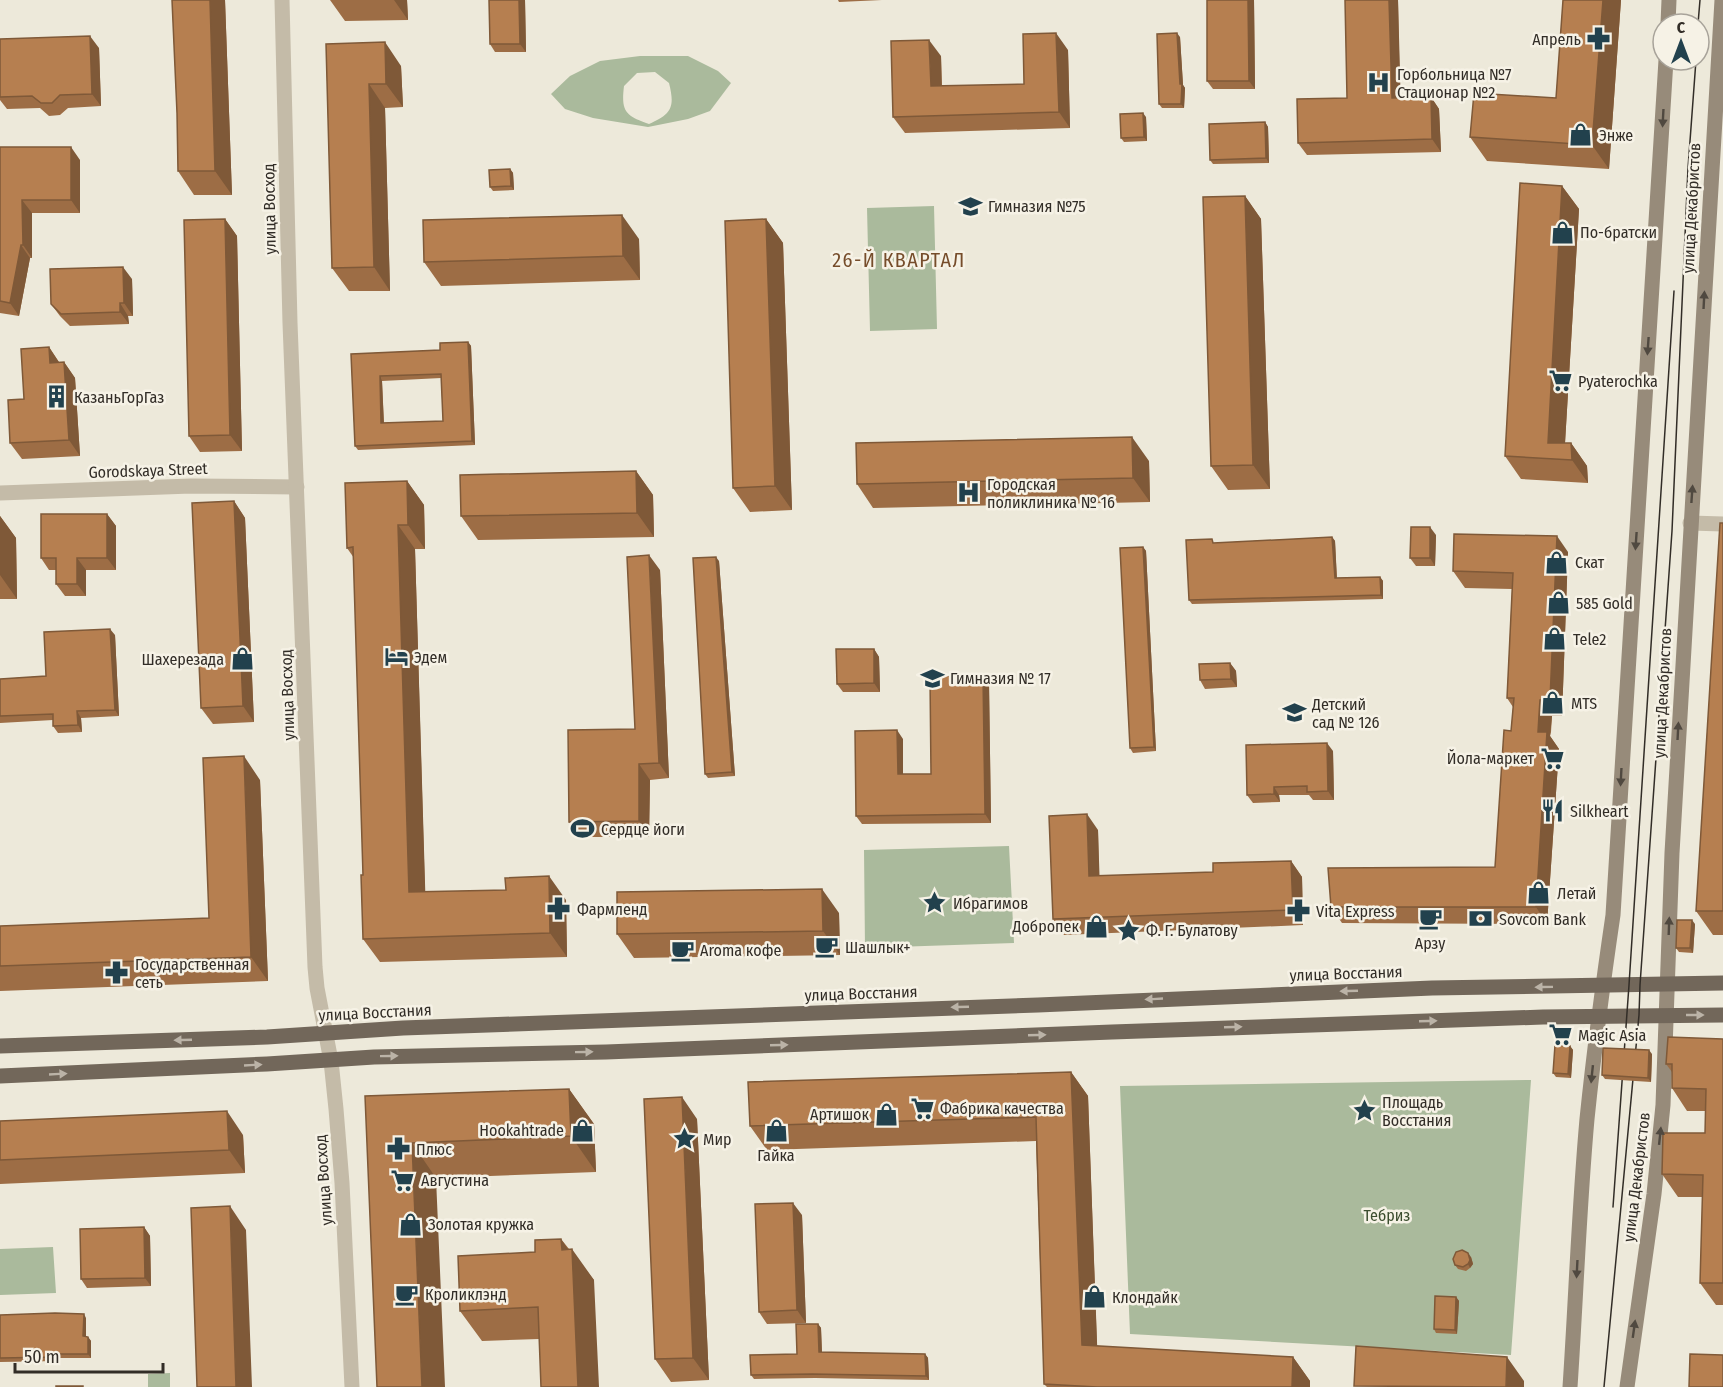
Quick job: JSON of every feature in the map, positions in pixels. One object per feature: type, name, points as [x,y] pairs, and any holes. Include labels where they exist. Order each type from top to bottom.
[{"type":"main road","name":"улица Декабристов","points":[[1627,1387],[1655,1183],[1663,1105],[1672,853],[1722,0]]},
{"type":"main road","name":"улица Декабристов","points":[[1570,1387],[1587,1120],[1598,1016],[1613,915],[1665,72]]},
{"type":"main road","name":"улица Восстания","points":[[0,1046],[267,1037],[325,1032],[1432,988],[1723,983]]},
{"type":"main road","points":[[0,1076],[331,1061],[374,1057],[618,1052],[1136,1031],[1598,1016],[1723,1015]]},
{"type":"street","name":"улица Восход","points":[[282,0],[290,311],[315,967],[331,1061],[342,1182],[352,1387]]},
{"type":"street","name":"Gorodskaya Street","points":[[0,493],[191,486],[297,487]]},
{"type":"street","points":[[1690,523],[1723,524]]},
{"type":"green space","points":[[640,56],[688,56],[718,71],[731,83],[710,111],[688,119],[648,127],[593,118],[565,109],[551,94],[570,76],[600,61]],"holes":[[[655,72],[669,83],[671,104],[663,117],[649,124],[626,111],[623,101],[624,86],[637,73]]]},
{"type":"green space","points":[[934,206],[937,329],[870,331],[867,208]]},
{"type":"green space","points":[[1009,846],[1014,943],[865,948],[864,850]]},
{"type":"green space","name":"Тебриз","points":[[1531,1080],[1511,1355],[1130,1334],[1120,1086]]},
{"type":"green space","points":[[53,1247],[56,1293],[0,1295],[0,1249]]},
{"type":"green space","points":[[170,1373],[170,1387],[148,1387],[148,1374]]},
{"type":"building","points":[[172,0],[210,0],[215,171],[178,171]]},
{"type":"building","points":[[489,0],[519,0],[520,44],[490,44]]},
{"type":"building","points":[[1207,0],[1248,0],[1249,81],[1207,81]]},
{"type":"building","points":[[1345,0],[1389,0],[1392,98],[1431,97],[1432,139],[1298,143],[1297,99],[1347,98]]},
{"type":"building","points":[[1563,0],[1603,0],[1592,145],[1470,137],[1474,93],[1556,98]]},
{"type":"building","points":[[1056,33],[1059,112],[893,117],[891,41],[929,40],[931,86],[1024,84],[1023,34]]},
{"type":"building","points":[[1177,33],[1180,84],[1182,84],[1181,104],[1159,104],[1157,34]]},
{"type":"building","points":[[90,36],[92,94],[60,95],[52,103],[41,103],[32,96],[0,97],[0,39]]},
{"type":"building","points":[[385,42],[386,84],[369,84],[374,267],[332,268],[326,44]]},
{"type":"building","points":[[1143,113],[1144,137],[1121,138],[1120,114]]},
{"type":"building","points":[[1265,122],[1266,158],[1210,160],[1209,124]]},
{"type":"building","points":[[0,147],[71,147],[71,200],[22,200],[23,245],[21,245],[10,303],[0,301]]},
{"type":"building","points":[[510,169],[511,186],[490,187],[489,170]]},
{"type":"building","points":[[1520,183],[1562,186],[1548,443],[1571,443],[1572,460],[1505,456]]},
{"type":"building","points":[[1245,196],[1253,465],[1211,466],[1203,197]]},
{"type":"building","points":[[622,215],[623,256],[424,262],[423,220]]},
{"type":"building","points":[[225,219],[230,435],[189,436],[184,220]]},
{"type":"building","points":[[766,219],[775,486],[733,488],[725,221]]},
{"type":"building","points":[[123,267],[124,303],[120,303],[120,312],[61,314],[51,304],[50,269]]},
{"type":"building","points":[[468,342],[472,441],[355,446],[351,354],[440,350],[440,343]],"holes":[[[441,374],[443,421],[381,423],[380,376]]]},
{"type":"building","points":[[49,347],[50,363],[64,362],[69,440],[10,443],[8,400],[24,399],[21,349]]},
{"type":"building","points":[[1132,437],[1133,478],[857,484],[856,443]]},
{"type":"building","points":[[636,471],[637,513],[461,516],[460,475]]},
{"type":"building","points":[[407,481],[408,525],[398,525],[409,892],[506,890],[505,878],[549,876],[550,933],[363,939],[353,547],[347,548],[345,483]]},
{"type":"building","points":[[234,501],[243,706],[201,708],[192,503]]},
{"type":"building","points":[[41,514],[107,514],[107,558],[77,558],[77,584],[56,584],[56,558],[41,558]]},
{"type":"building","points":[[1720,523],[1723,523],[1723,911],[1696,911]]},
{"type":"building","points":[[1411,527],[1430,527],[1430,558],[1410,558]]},
{"type":"building","points":[[1454,534],[1557,536],[1550,700],[1540,700],[1538,732],[1547,732],[1536,907],[1331,907],[1328,868],[1495,867],[1504,730],[1511,731],[1514,698],[1507,698],[1513,573],[1453,571]]},
{"type":"building","points":[[1332,537],[1335,578],[1380,577],[1381,595],[1189,600],[1186,540],[1212,539],[1213,543]]},
{"type":"building","points":[[1143,547],[1154,747],[1130,748],[1120,548]]},
{"type":"building","points":[[649,555],[659,763],[639,764],[639,821],[569,822],[568,730],[635,729],[627,557]]},
{"type":"building","points":[[716,557],[732,772],[705,774],[693,558]]},
{"type":"building","points":[[110,629],[115,710],[77,711],[78,725],[53,726],[53,714],[0,716],[0,679],[46,676],[44,632]]},
{"type":"building","points":[[836,649],[874,649],[874,683],[837,684]]},
{"type":"building","points":[[1230,663],[1231,679],[1200,680],[1199,664]]},
{"type":"building","points":[[983,675],[985,814],[856,816],[855,731],[897,730],[898,774],[931,774],[930,676]]},
{"type":"building","points":[[1327,743],[1328,791],[1307,792],[1307,786],[1274,787],[1274,794],[1247,795],[1246,745]]},
{"type":"building","points":[[244,756],[251,957],[0,966],[0,926],[209,918],[203,758]]},
{"type":"building","points":[[1087,814],[1089,876],[1213,872],[1213,863],[1291,861],[1293,910],[1053,919],[1049,816]]},
{"type":"building","points":[[822,889],[823,931],[617,934],[617,892]]},
{"type":"building","points":[[1677,920],[1692,920],[1690,948],[1676,948]]},
{"type":"building","points":[[1668,1037],[1723,1039],[1723,1283],[1700,1283],[1703,1175],[1662,1174],[1663,1133],[1705,1133],[1706,1089],[1672,1088],[1672,1064],[1666,1064]]},
{"type":"building","points":[[1555,1045],[1570,1046],[1568,1074],[1553,1073]]},
{"type":"building","points":[[1603,1048],[1649,1050],[1648,1078],[1602,1075]]},
{"type":"building","points":[[1071,1072],[1082,1345],[1293,1357],[1292,1387],[1097,1387],[1044,1384],[1036,1117],[750,1126],[748,1082]]},
{"type":"building","points":[[569,1089],[571,1136],[412,1143],[422,1387],[377,1387],[365,1096]]},
{"type":"building","points":[[682,1097],[693,1358],[655,1359],[644,1099]]},
{"type":"building","points":[[227,1111],[229,1150],[0,1160],[0,1121]]},
{"type":"building","points":[[793,1203],[797,1310],[759,1312],[755,1204]]},
{"type":"building","points":[[230,1206],[236,1387],[197,1387],[191,1208]]},
{"type":"building","points":[[144,1227],[145,1278],[81,1279],[80,1229]]},
{"type":"building","points":[[561,1239],[562,1250],[572,1249],[578,1387],[541,1387],[538,1307],[460,1311],[458,1256],[535,1252],[535,1240]]},
{"type":"building","points":[[1462,1250],[1468,1253],[1470,1260],[1463,1267],[1455,1265],[1453,1259],[1456,1252]]},
{"type":"building","points":[[1435,1296],[1456,1297],[1455,1330],[1434,1329]]},
{"type":"building","points":[[84,1314],[83,1336],[88,1337],[88,1354],[0,1358],[0,1315]]},
{"type":"building","points":[[796,1324],[818,1324],[819,1352],[925,1354],[926,1376],[751,1375],[750,1355],[797,1354]]},
{"type":"building","points":[[1356,1346],[1507,1357],[1506,1387],[1354,1386]]},
{"type":"building","points":[[1690,1354],[1723,1355],[1723,1387],[1689,1387]]},
{"type":"building","points":[[83,1386],[83,1387],[56,1387]]},
{"type":"tram line","points":[[1699,12],[1700,0]]},
{"type":"tram line","points":[[1604,1387],[1639,1015],[1672,531],[1688,168],[1695,72]]},
{"type":"tram line","points":[[1613,1207],[1674,291]]},
{"type":"place","name":"Апрель","points":[[1599,39]]},
{"type":"place","name":"Горбольница №7 Стационар №2","points":[[1379,83]]},
{"type":"place","name":"Энже","points":[[1581,135]]},
{"type":"place","name":"Гимназия №75","points":[[970,206]]},
{"type":"place","name":"По-братски","points":[[1562,232]]},
{"type":"place","name":"Pyaterochka","points":[[1560,381]]},
{"type":"place","name":"КазаньГорГаз","points":[[56,397]]},
{"type":"place","name":"Городская поликлиника № 16","points":[[969,493]]},
{"type":"place","name":"Скат","points":[[1557,562]]},
{"type":"place","name":"585 Gold","points":[[1558,603]]},
{"type":"place","name":"Tele2","points":[[1555,639]]},
{"type":"place","name":"Эдем","points":[[396,657]]},
{"type":"place","name":"Шахерезада","points":[[242,659]]},
{"type":"place","name":"Гимназия № 17","points":[[932,678]]},
{"type":"place","name":"MTS","points":[[1553,703]]},
{"type":"place","name":"Детский сад № 126","points":[[1294,713]]},
{"type":"place","name":"Йола-маркет","points":[[1552,758]]},
{"type":"place","name":"Silkheart","points":[[1552,811]]},
{"type":"place","name":"Сердце йоги","points":[[583,829]]},
{"type":"place","name":"Летай","points":[[1539,893]]},
{"type":"place","name":"Ибрагимов","points":[[935,903]]},
{"type":"place","name":"Фармленд","points":[[559,909]]},
{"type":"place","name":"Vita Express","points":[[1298,911]]},
{"type":"place","name":"Арзу","points":[[1430,918]]},
{"type":"place","name":"Sovcom Bank","points":[[1481,919]]},
{"type":"place","name":"Добропек","points":[[1097,926]]},
{"type":"place","name":"Ф. Г. Булатову","points":[[1128,930]]},
{"type":"place","name":"Шашлык+","points":[[827,947]]},
{"type":"place","name":"Aroma кофе","points":[[682,950]]},
{"type":"place","name":"Государственная сеть","points":[[117,973]]},
{"type":"place","name":"Magic Asia","points":[[1560,1035]]},
{"type":"place","name":"Фабрика качества","points":[[922,1108]]},
{"type":"place","name":"Площадь Восстания","points":[[1364,1111]]},
{"type":"place","name":"Артишок","points":[[887,1114]]},
{"type":"place","name":"Hookahtrade","points":[[582,1130]]},
{"type":"place","name":"Гайка","points":[[776,1130]]},
{"type":"place","name":"Мир","points":[[685,1139]]},
{"type":"place","name":"Плюс","points":[[398,1149]]},
{"type":"place","name":"Августина","points":[[403,1180]]},
{"type":"place","name":"Золотая кружка","points":[[410,1224]]},
{"type":"place","name":"Кроликлэнд","points":[[407,1294]]},
{"type":"place","name":"Клондайк","points":[[1094,1297]]},
{"type":"district","name":"26-Й КВАРТАЛ","points":[[899,260]]}]
